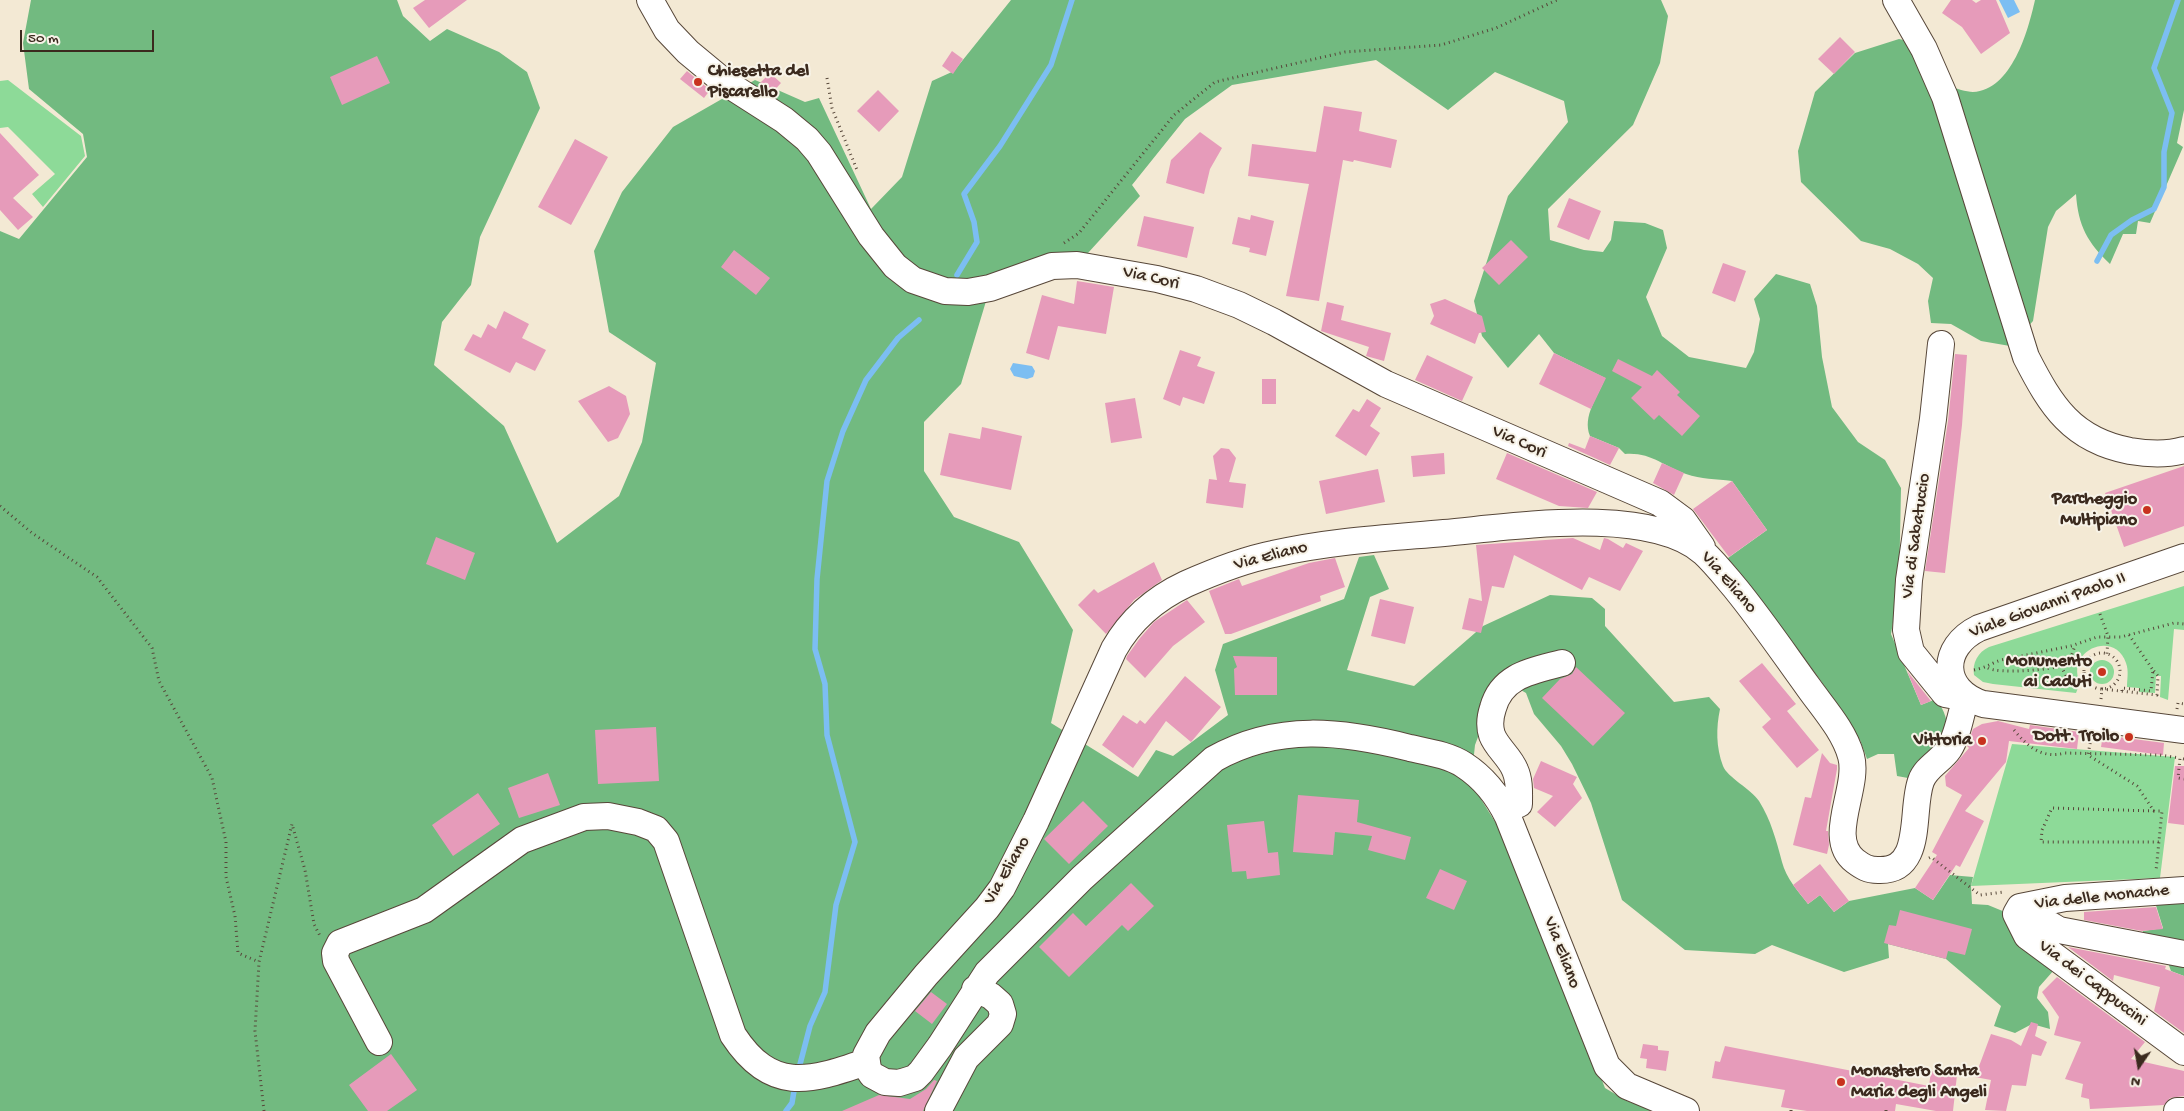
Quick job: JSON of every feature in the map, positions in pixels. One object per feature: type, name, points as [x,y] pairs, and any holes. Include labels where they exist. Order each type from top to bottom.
[{"type":"street","points":[[1896,0],[1924,49],[1944,98],[2026,356],[2044,392],[2071,425],[2097,442],[2115,448],[2147,454],[2184,450]]},
{"type":"street","name":"Via Cori","points":[[651,3],[673,37],[698,61],[728,85],[784,120],[807,138],[819,153],[871,236],[895,266],[913,280],[945,291],[968,292],[990,288],[1052,266],[1077,265],[1157,279],[1212,295],[1274,322],[1386,384],[1667,507],[1683,520],[1712,560]]},
{"type":"street","name":"Via di Sabatuccio","points":[[1941,344],[1933,419],[1910,580],[1906,630],[1911,652],[1945,694],[1967,679],[1983,704],[2015,718],[2097,710],[2184,730]]},
{"type":"street","name":"Via Eliano","points":[[1686,1111],[1627,1086],[1607,1066],[1505,810],[1483,780],[1458,761],[1372,738],[1337,733],[1298,733],[1240,746],[1214,759],[1082,878],[986,973],[940,1046],[914,1078],[899,1083],[884,1082],[872,1075],[866,1062],[866,1055],[878,1033],[926,975],[998,894],[1036,821],[1118,641],[1135,618],[1169,593],[1248,560],[1287,551],[1354,540],[1538,523],[1592,523],[1648,529],[1682,539],[1712,560],[1759,617],[1848,747],[1853,765],[1842,844],[1850,857],[1859,864],[1865,868],[1880,871],[1898,866],[1906,858],[1911,848],[1917,793],[1922,777],[1949,748],[1967,679]]},
{"type":"street","name":"Viale Giovanni Paolo II","points":[[1967,679],[1951,676],[1951,657],[1958,643],[1968,633],[2184,557]]},
{"type":"street","points":[[1505,810],[1519,804],[1518,781],[1515,768],[1492,735],[1490,723],[1496,698],[1512,678],[1562,662]]},
{"type":"street","points":[[379,1042],[336,961],[335,953],[340,942],[424,910],[522,840],[597,815],[638,822],[656,828],[666,841],[733,1035],[756,1063],[773,1074],[796,1078],[820,1076],[866,1062]]},
{"type":"street","name":"Via delle Monache","points":[[2013,900],[2184,890]]},
{"type":"street","points":[[2013,900],[2059,930],[2184,954]]},
{"type":"street","name":"Via dei Cappuccini","points":[[2013,900],[2017,920],[2028,936],[2184,1052]]},
{"type":"street","points":[[938,1111],[966,1058],[997,1028],[1002,1018],[1000,1004],[991,996],[975,989]]},
{"type":"street","points":[[2177,1111],[2184,1110]]},
{"type":"path","points":[[1079,233],[1174,115],[1215,82],[1345,52],[1441,44],[1496,28],[1557,0]]},
{"type":"path","points":[[827,78],[832,108],[860,176]]},
{"type":"path","points":[[0,506],[32,533],[97,577],[152,648],[159,681],[212,778],[226,842],[226,877],[235,916],[238,953],[259,962]]},
{"type":"path","points":[[2100,614],[2108,636],[2107,654]]},
{"type":"path","points":[[1967,679],[2001,660],[2075,645],[2097,637],[2129,635],[2174,623],[2184,624]]},
{"type":"path","points":[[2102,689],[2113,685],[2120,672],[2117,660],[2107,654],[2094,654],[2084,667],[2088,682],[2096,688],[2102,689],[2157,695],[2158,676],[2129,635]]},
{"type":"path","points":[[1988,668],[2001,672],[2061,666],[2069,658],[2075,645]]},
{"type":"path","points":[[2061,666],[2068,680],[2078,688]]},
{"type":"path","points":[[2122,691],[2122,688],[2151,691],[2153,670]]},
{"type":"path","points":[[2088,755],[2102,689]]},
{"type":"path","points":[[2167,710],[2184,712]]},
{"type":"path","points":[[2015,718],[2026,744],[2052,757],[2065,753],[2088,755],[2160,755],[2182,758],[2178,778],[2184,778]]},
{"type":"path","points":[[2088,755],[2118,776],[2137,786],[2154,811]]},
{"type":"path","points":[[2154,892],[2159,842],[2162,811],[2052,808],[2042,830],[2040,842],[2159,842]]},
{"type":"path","points":[[264,1111],[255,1031],[259,962],[292,824],[306,870],[314,924],[324,944],[335,953]]},
{"type":"path","points":[[1925,862],[1931,856],[1980,895],[2013,900]]},
{"type":"green space","points":[[31,0],[397,0],[403,16],[430,41],[447,29],[499,52],[527,72],[540,108],[480,237],[471,285],[442,322],[434,365],[504,426],[557,543],[619,496],[642,442],[656,363],[609,332],[594,251],[622,192],[673,127],[755,80],[805,102],[819,98],[871,209],[902,177],[932,81],[954,71],[1011,0],[1661,0],[1668,16],[1660,63],[1633,125],[1548,209],[1550,240],[1584,250],[1603,252],[1611,240],[1614,221],[1645,223],[1663,230],[1667,248],[1646,297],[1662,336],[1689,357],[1746,368],[1754,352],[1760,319],[1754,299],[1776,274],[1810,284],[1817,306],[1822,357],[1832,407],[1858,442],[1885,460],[1901,488],[1899,587],[1891,634],[1921,705],[1936,699],[1942,708],[1947,721],[1948,737],[1912,771],[1908,778],[1897,776],[1894,754],[1878,754],[1867,759],[1860,740],[1821,681],[1785,632],[1733,573],[1728,558],[1767,530],[1732,481],[1686,474],[1650,457],[1625,454],[1619,448],[1590,436],[1588,429],[1589,414],[1605,378],[1554,353],[1539,334],[1508,368],[1482,336],[1474,301],[1508,196],[1568,122],[1564,101],[1495,72],[1448,110],[1376,60],[1232,85],[1185,119],[1132,185],[1140,196],[1077,265],[990,288],[961,384],[924,422],[924,471],[954,517],[1019,542],[1073,630],[1051,723],[1138,777],[1156,750],[1173,756],[1228,715],[1215,670],[1223,644],[1344,599],[1359,557],[1374,555],[1389,589],[1370,597],[1347,670],[1414,686],[1483,626],[1550,595],[1592,598],[1605,609],[1605,626],[1674,702],[1709,697],[1720,709],[1717,738],[1723,766],[1729,774],[1759,801],[1770,823],[1786,873],[1808,904],[1820,895],[1834,912],[1849,901],[1915,888],[1933,900],[1950,875],[1973,877],[1971,886],[1972,904],[1988,905],[2005,912],[2054,970],[2039,987],[2037,998],[2048,1012],[2050,1029],[2032,1024],[2015,1033],[1994,1026],[2001,1006],[1946,959],[1888,944],[1889,958],[1844,972],[1772,945],[1755,954],[1685,950],[1622,900],[1591,803],[1572,764],[1561,746],[1534,714],[1526,693],[1500,678],[1475,745],[1471,783],[1510,846],[1605,1088],[1627,1101],[1654,1111],[0,1111],[0,231],[19,239],[87,157],[83,134],[29,89],[23,43]]},
{"type":"green space","points":[[2035,0],[2184,0],[2184,110],[2177,143],[2183,147],[2150,223],[2138,221],[2136,234],[2123,234],[2110,264],[2090,241],[2082,225],[2076,194],[2056,211],[2048,227],[2033,321],[2010,346],[1981,341],[1951,324],[1931,323],[1928,301],[1933,278],[1918,264],[1890,249],[1861,241],[1801,182],[1798,151],[1815,92],[1855,53],[1899,39],[1927,45],[1950,87],[1973,92],[1987,89],[2008,70],[2016,57],[2028,27]]},
{"type":"green space","points":[[8,80],[81,136],[85,156],[43,207],[32,194],[55,174],[8,127],[0,128],[0,81]]},
{"type":"green space","points":[[2184,586],[2184,630],[2174,629],[2168,700],[2160,697],[2161,676],[2156,676],[2155,693],[2139,692],[2139,688],[2127,687],[2128,672],[2126,663],[2120,653],[2112,647],[2093,648],[2085,653],[2079,661],[2077,671],[2080,683],[2076,693],[1993,684],[1983,682],[1974,675],[1974,666],[1977,658],[1989,647]]},
{"type":"green space","points":[[2102,660],[2107,661],[2113,667],[2113,677],[2107,683],[2102,684],[2097,683],[2091,677],[2090,672],[2091,667],[2097,661]]},
{"type":"green space","points":[[2012,744],[2175,757],[2160,878],[1971,886]]},
{"type":"green space","points":[[2154,899],[2184,900],[2184,976],[2171,971],[2167,960],[2139,949],[2143,931],[2163,928]]},
{"type":"water","points":[[1999,0],[2014,0],[2020,12],[2008,18]]},
{"type":"water","points":[[1013,363],[1032,366],[1035,371],[1033,377],[1027,379],[1014,376],[1010,369]]},
{"type":"building","points":[[425,0],[467,0],[429,28],[413,8]]},
{"type":"building","points":[[1951,0],[1972,0],[1976,3],[1981,0],[1996,0],[2010,33],[1981,54],[1962,27],[1942,13]]},
{"type":"building","points":[[1840,37],[1855,52],[1834,74],[1818,59]]},
{"type":"building","points":[[952,51],[963,59],[953,74],[942,66]]},
{"type":"building","points":[[377,56],[390,83],[342,105],[330,77]]},
{"type":"building","points":[[687,71],[710,90],[704,98],[680,79]]},
{"type":"building","points":[[770,73],[781,83],[771,94],[759,84]]},
{"type":"building","points":[[878,90],[899,111],[879,132],[857,111]]},
{"type":"building","points":[[1324,106],[1362,112],[1359,131],[1397,140],[1391,168],[1354,160],[1353,162],[1343,160],[1319,301],[1286,296],[1309,184],[1248,176],[1252,144],[1316,152]]},
{"type":"building","points":[[1200,132],[1222,148],[1210,169],[1204,194],[1166,183],[1171,160]]},
{"type":"building","points":[[0,133],[39,175],[13,198],[33,217],[18,230],[0,210]]},
{"type":"building","points":[[575,139],[608,157],[571,225],[538,207]]},
{"type":"building","points":[[1569,198],[1601,211],[1589,240],[1557,227]]},
{"type":"building","points":[[1251,215],[1274,221],[1266,256],[1249,252],[1250,248],[1232,244],[1238,217],[1250,220]]},
{"type":"building","points":[[1144,216],[1194,227],[1187,258],[1137,246]]},
{"type":"building","points":[[1511,240],[1528,257],[1499,285],[1482,268]]},
{"type":"building","points":[[734,250],[770,278],[756,295],[721,267]]},
{"type":"building","points":[[1723,263],[1746,271],[1735,302],[1712,293]]},
{"type":"building","points":[[1077,281],[1114,287],[1106,334],[1058,326],[1049,360],[1026,353],[1042,295],[1074,304]]},
{"type":"building","points":[[1445,299],[1482,316],[1486,332],[1479,333],[1475,344],[1430,324],[1434,316],[1430,304]]},
{"type":"building","points":[[1327,302],[1344,306],[1341,320],[1391,333],[1384,361],[1366,356],[1369,347],[1321,331]]},
{"type":"building","points":[[504,311],[529,324],[522,338],[546,350],[535,371],[516,362],[510,373],[464,350],[473,334],[481,338],[488,324],[496,329]]},
{"type":"building","points":[[1180,350],[1201,357],[1197,366],[1215,372],[1204,404],[1183,397],[1180,406],[1163,399]]},
{"type":"building","points":[[1554,353],[1606,378],[1591,409],[1539,384]]},
{"type":"building","points":[[1955,354],[1967,355],[1962,425],[1945,573],[1925,571],[1948,421]]},
{"type":"building","points":[[1427,355],[1473,377],[1462,401],[1415,380]]},
{"type":"building","points":[[1618,359],[1652,376],[1657,370],[1680,392],[1677,395],[1700,416],[1682,436],[1659,415],[1654,420],[1631,398],[1642,387],[1612,371]]},
{"type":"building","points":[[1262,379],[1276,379],[1276,404],[1262,404]]},
{"type":"building","points":[[609,386],[626,396],[630,414],[618,438],[608,442],[578,401]]},
{"type":"building","points":[[1135,398],[1142,438],[1111,443],[1105,403]]},
{"type":"building","points":[[1367,399],[1381,408],[1370,426],[1380,433],[1366,456],[1335,436],[1353,409],[1359,412]]},
{"type":"building","points":[[982,427],[1022,436],[1011,490],[940,475],[949,433],[980,439]]},
{"type":"building","points":[[1590,436],[1619,448],[1610,465],[1568,446],[1569,443],[1585,449]]},
{"type":"building","points":[[1221,448],[1229,449],[1236,458],[1229,482],[1246,484],[1243,508],[1206,503],[1209,479],[1217,480],[1213,456]]},
{"type":"building","points":[[1444,453],[1445,474],[1413,477],[1411,456]]},
{"type":"building","points":[[1507,453],[1597,492],[1588,508],[1559,506],[1496,479]]},
{"type":"building","points":[[1662,463],[1684,473],[1674,495],[1653,483]]},
{"type":"building","name":"Parcheggio Multipiano","points":[[2184,466],[2184,526],[2124,547],[2105,493]]},
{"type":"building","points":[[1378,469],[1385,502],[1326,514],[1319,481]]},
{"type":"building","points":[[1732,481],[1767,530],[1729,557],[1693,509]]},
{"type":"building","points":[[436,537],[475,553],[465,580],[426,564]]},
{"type":"building","points":[[1573,538],[1600,550],[1604,538],[1623,548],[1626,543],[1643,551],[1620,591],[1589,577],[1582,590],[1514,555],[1504,588],[1492,586],[1481,633],[1462,629],[1469,598],[1482,601],[1476,545]]},
{"type":"building","points":[[1335,558],[1345,587],[1320,596],[1321,601],[1231,634],[1225,634],[1209,591],[1239,579],[1242,586],[1309,563]]},
{"type":"building","points":[[1154,562],[1162,580],[1134,600],[1106,634],[1078,605],[1094,589],[1098,593]]},
{"type":"building","points":[[1380,599],[1414,607],[1405,644],[1371,636]]},
{"type":"building","points":[[1187,600],[1205,622],[1173,646],[1145,678],[1126,659],[1127,656],[1154,622]]},
{"type":"building","points":[[1233,656],[1277,657],[1277,695],[1235,695],[1234,669],[1237,667]]},
{"type":"building","points":[[1762,663],[1796,704],[1787,711],[1819,750],[1797,768],[1762,727],[1771,719],[1739,681]]},
{"type":"building","points":[[1576,667],[1625,713],[1593,746],[1542,698],[1560,679],[1572,674]]},
{"type":"building","points":[[1907,671],[1931,701],[1921,705]]},
{"type":"building","points":[[1185,676],[1221,707],[1191,742],[1166,721],[1133,768],[1102,745],[1123,715],[1137,724],[1140,720],[1145,724]]},
{"type":"building","points":[[1998,721],[2029,729],[2030,725],[2079,732],[2077,749],[2009,741],[2006,762],[1965,811],[1984,821],[1960,867],[1956,865],[1933,900],[1915,888],[1937,855],[1932,852],[1962,795],[1946,786],[1945,776],[1969,748],[1967,746],[1973,729],[1982,724]]},
{"type":"building","points":[[656,727],[659,781],[598,784],[595,730]]},
{"type":"building","points":[[2103,735],[2164,743],[2163,755],[2101,747]]},
{"type":"building","points":[[1822,753],[1830,763],[1837,765],[1826,831],[1828,831],[1829,845],[1827,854],[1793,845],[1805,797],[1811,798]]},
{"type":"building","points":[[1541,761],[1577,777],[1573,784],[1582,798],[1555,827],[1537,812],[1553,796],[1534,788],[1533,779]]},
{"type":"building","points":[[2175,766],[2184,766],[2184,825],[2168,823]]},
{"type":"building","points":[[548,773],[560,805],[519,818],[508,788]]},
{"type":"building","points":[[478,793],[500,824],[453,856],[432,825]]},
{"type":"building","points":[[1298,795],[1359,800],[1357,822],[1411,837],[1405,860],[1368,850],[1372,836],[1335,832],[1333,855],[1293,852]]},
{"type":"building","points":[[1083,801],[1108,826],[1069,864],[1044,839]]},
{"type":"building","points":[[1264,821],[1268,853],[1278,852],[1280,875],[1247,879],[1246,871],[1232,872],[1227,825]]},
{"type":"building","points":[[1820,864],[1849,901],[1834,912],[1820,895],[1808,904],[1793,885]]},
{"type":"building","points":[[1440,869],[1467,881],[1454,910],[1426,898]]},
{"type":"building","points":[[1131,883],[1154,906],[1128,931],[1122,925],[1069,977],[1039,947],[1073,913],[1086,926]]},
{"type":"building","points":[[2156,907],[2163,929],[2142,931],[2084,920],[2084,912]]},
{"type":"building","points":[[1900,910],[1972,929],[1965,955],[1948,951],[1946,959],[1884,943],[1889,925],[1896,926]]},
{"type":"building","points":[[2068,947],[2166,966],[2165,969],[2184,976],[2184,1033],[2154,1011],[2160,987],[2114,975],[2113,981]]},
{"type":"building","points":[[2057,977],[2145,1042],[2131,1059],[2184,1071],[2184,1096],[2170,1098],[2164,1105],[2090,1109],[2089,1099],[2081,1097],[2083,1084],[2065,1079],[2081,1042],[2054,1035],[2059,1017],[2042,992]]},
{"type":"building","points":[[931,992],[947,1004],[932,1024],[915,1011]]},
{"type":"building","points":[[2031,1022],[2038,1024],[2035,1036],[2047,1042],[2041,1056],[2032,1054],[2026,1086],[2012,1085],[2006,1111],[1985,1110],[1991,1080],[1975,1077],[1991,1034],[2011,1040],[2021,1046]]},
{"type":"building","points":[[1643,1044],[1658,1046],[1658,1050],[1669,1051],[1666,1071],[1646,1068],[1647,1059],[1640,1058]]},
{"type":"building","name":"Monastero Santa Maria degli Angeli","points":[[1725,1046],[1929,1086],[1931,1071],[1957,1075],[1953,1111],[1936,1111],[1896,1104],[1895,1111],[1807,1111],[1781,1107],[1785,1090],[1712,1078],[1715,1061],[1720,1062]]},
{"type":"building","points":[[391,1054],[417,1090],[387,1111],[368,1111],[349,1085]]},
{"type":"building","points":[[934,1080],[937,1081],[923,1111],[842,1111],[879,1095],[910,1099],[926,1089]]},
{"type":"waterway","points":[[957,275],[977,242],[974,222],[964,194],[1000,146],[1051,65],[1072,0]]},
{"type":"waterway","points":[[2097,261],[2111,235],[2132,220],[2154,209],[2164,187],[2164,152],[2172,113],[2154,68],[2178,0]]},
{"type":"waterway","points":[[798,1072],[810,1026],[825,992],[836,905],[855,842],[827,735],[825,684],[815,649],[817,579],[827,481],[843,431],[866,380],[898,338],[919,320]]},
{"type":"waterway","points":[[786,1111],[792,1103],[795,1085]]},
{"type":"place","name":"Chiesetta del Piscarello","points":[[698,82]]},
{"type":"place","name":"Parcheggio Multipiano","points":[[2147,510]]},
{"type":"place","name":"Monumento ai Caduti","points":[[2102,672]]},
{"type":"place","name":"Dott. Troilo","points":[[2129,737]]},
{"type":"place","name":"Vittoria","points":[[1982,741]]},
{"type":"place","name":"Monastero Santa Maria degli Angeli","points":[[1841,1082]]}]
